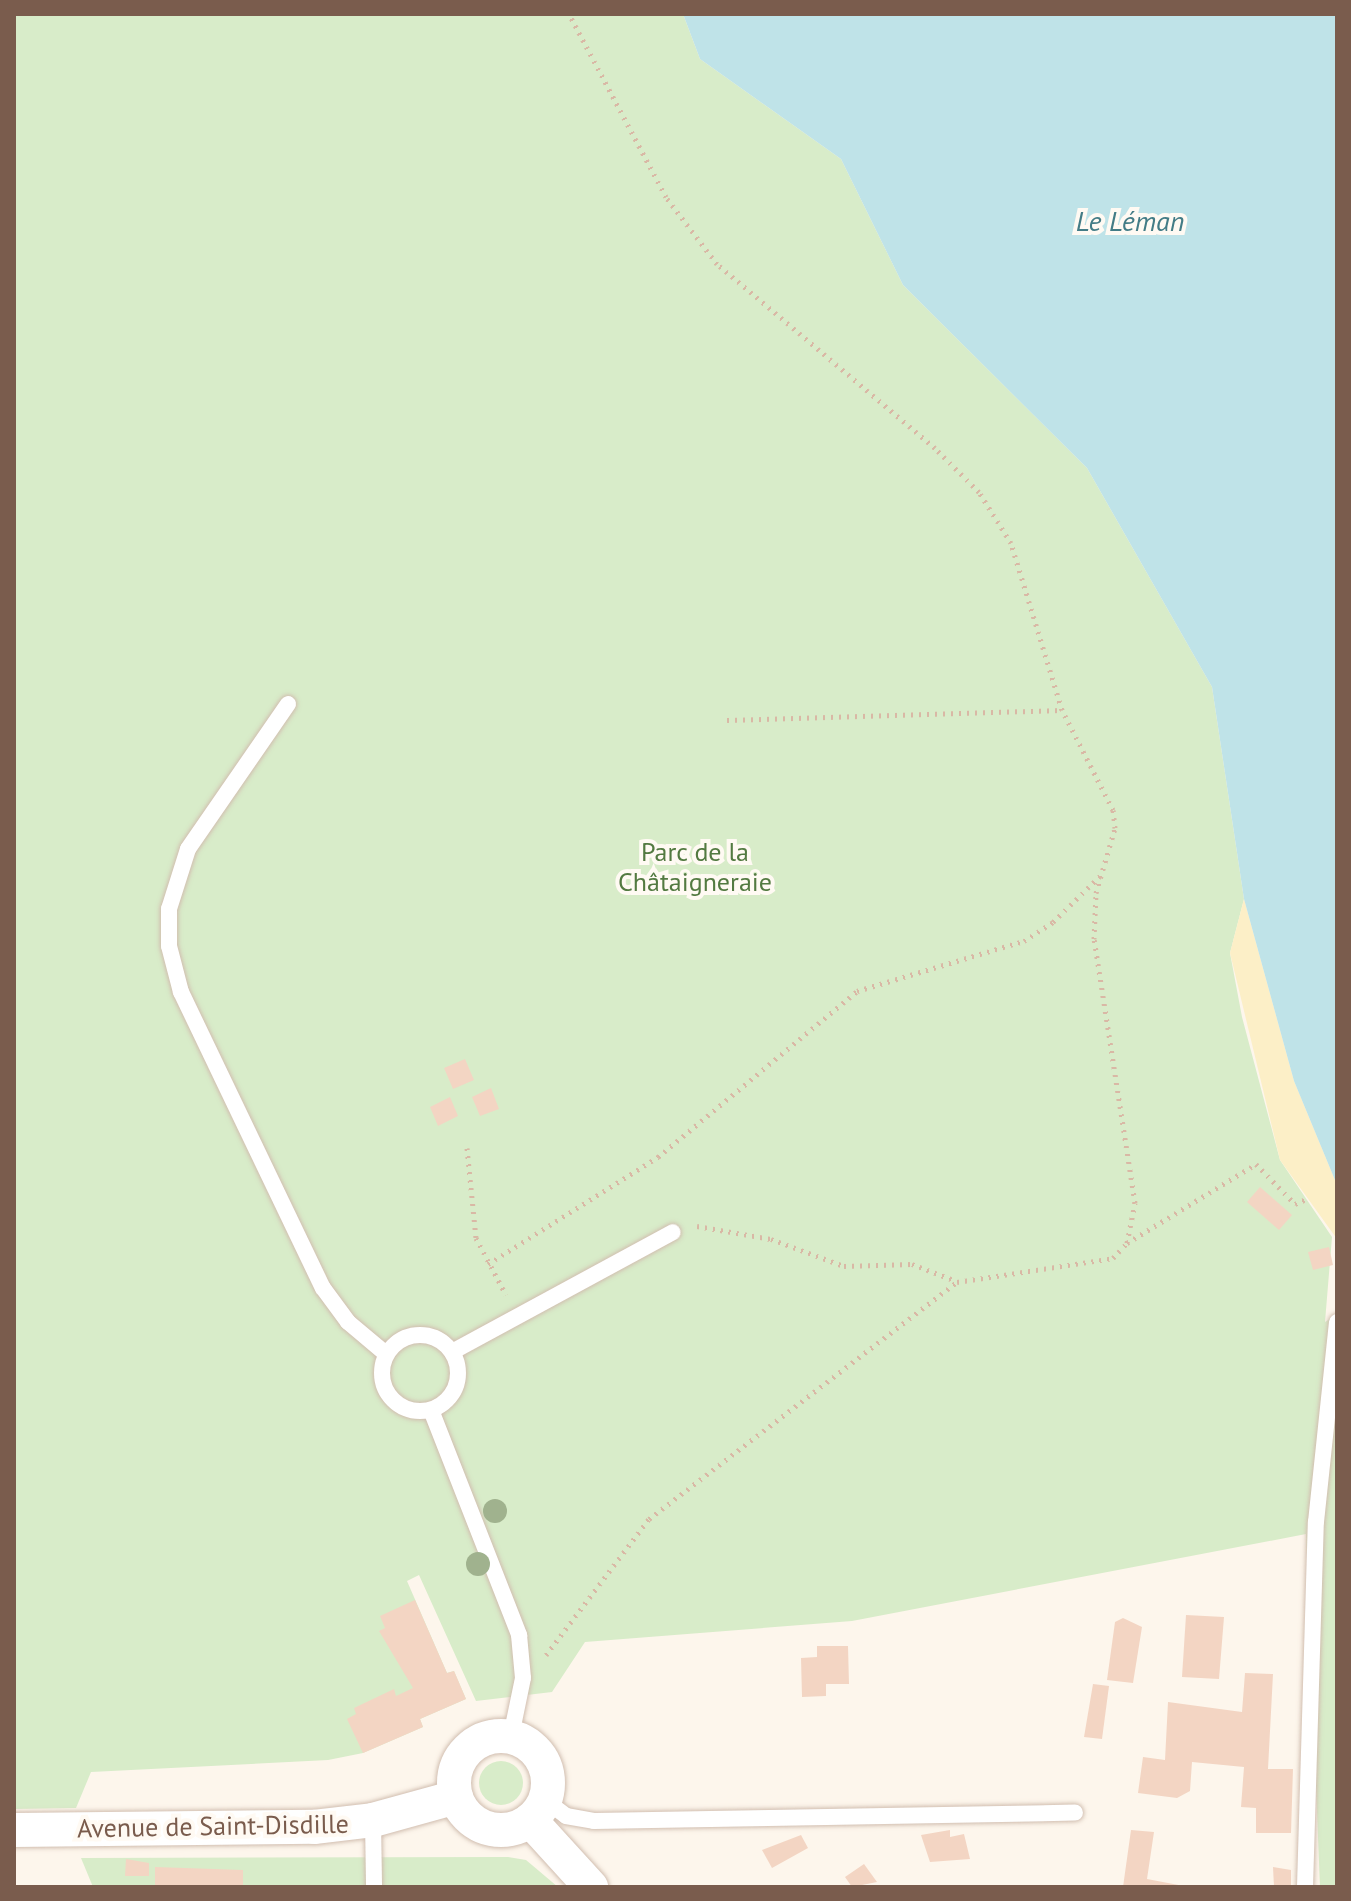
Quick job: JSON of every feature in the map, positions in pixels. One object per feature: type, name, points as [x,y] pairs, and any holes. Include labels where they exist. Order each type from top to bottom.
[{"type":"street","points":[[490,1736],[511,1736],[539,1754],[548,1780],[538,1810],[491,1829],[466,1815],[456,1797],[456,1769],[466,1751],[490,1736]]},
{"type":"street","name":"Avenue de Saint-Disdille","points":[[14,1830],[314,1827],[373,1820],[456,1797]]},
{"type":"street","points":[[538,1810],[591,1887]]},
{"type":"lane","points":[[288,704],[188,849],[169,909],[169,946],[181,992],[323,1288],[348,1322],[386,1354]]},
{"type":"lane","points":[[452,1352],[673,1232]]},
{"type":"lane","points":[[1305,1887],[1316,1522],[1337,1322]]},
{"type":"lane","points":[[421,1334],[452,1352],[456,1387],[431,1410],[409,1410],[393,1401],[381,1378],[386,1354],[399,1340],[421,1334]]},
{"type":"lane","points":[[431,1410],[513,1612],[523,1678],[511,1736]]},
{"type":"lane","points":[[538,1810],[594,1821],[1075,1813]]},
{"type":"lane","points":[[373,1820],[374,1887]]},
{"type":"path","points":[[569,14],[666,197],[717,264],[979,492],[1011,543],[1062,710],[1113,810],[1115,828],[1102,873],[1094,939],[1134,1179],[1127,1243]]},
{"type":"path","points":[[727,720],[1062,710]]},
{"type":"path","points":[[488,1264],[658,1157],[857,991],[1024,941],[1053,922],[1102,873]]},
{"type":"path","points":[[467,1148],[476,1238],[517,1314]]},
{"type":"path","points":[[673,1232],[727,1228],[844,1266],[912,1264],[957,1282],[1113,1258],[1127,1243],[1256,1164],[1295,1204],[1306,1199]]},
{"type":"path","points":[[523,1678],[571,1630],[649,1519],[957,1282]]},
{"type":"green space","name":"Parc de la Châtaigneraie","points":[[14,14],[683,14],[700,59],[841,159],[903,285],[1087,468],[1212,687],[1244,899],[1230,953],[1242,1017],[1280,1160],[1332,1237],[1325,1322],[1337,1314],[1337,1887],[1320,1887],[1306,1534],[852,1621],[585,1642],[552,1692],[476,1701],[419,1575],[407,1581],[447,1673],[454,1671],[466,1699],[420,1719],[423,1727],[363,1753],[328,1760],[91,1772],[76,1808],[14,1809]]},
{"type":"green space","points":[[501,1761],[517,1767],[523,1783],[517,1799],[501,1805],[485,1799],[479,1783],[485,1767]]},
{"type":"green space","points":[[508,1857],[526,1860],[558,1887],[93,1887],[81,1858]]},
{"type":"sand","points":[[1244,899],[1294,1081],[1337,1185],[1337,1239],[1280,1160],[1230,953]]},
{"type":"water","name":"Le Léman","points":[[683,14],[1337,14],[1337,1185],[1294,1081],[1244,899],[1212,687],[1087,468],[903,285],[841,159],[700,59]]},
{"type":"building","points":[[465,1059],[474,1080],[453,1089],[444,1068]]},
{"type":"building","points":[[491,1088],[499,1109],[480,1116],[472,1097]]},
{"type":"building","points":[[450,1097],[458,1116],[438,1126],[430,1107]]},
{"type":"building","points":[[1260,1187],[1292,1215],[1279,1230],[1247,1202]]},
{"type":"building","points":[[1329,1247],[1333,1265],[1313,1270],[1308,1252]]},
{"type":"building","points":[[415,1600],[447,1673],[454,1671],[466,1699],[420,1719],[423,1727],[363,1753],[347,1719],[356,1714],[354,1708],[394,1689],[396,1696],[413,1688],[379,1631],[385,1628],[380,1616]]},
{"type":"building","points":[[1186,1615],[1224,1617],[1219,1679],[1182,1677]]},
{"type":"building","points":[[1123,1618],[1142,1627],[1133,1683],[1107,1680],[1115,1622]]},
{"type":"building","points":[[817,1646],[848,1646],[849,1684],[826,1684],[826,1696],[802,1697],[801,1658],[817,1657]]},
{"type":"building","points":[[1245,1673],[1273,1674],[1268,1769],[1293,1769],[1291,1833],[1256,1833],[1256,1808],[1241,1807],[1244,1767],[1192,1762],[1190,1791],[1177,1798],[1138,1793],[1143,1757],[1165,1760],[1168,1702],[1242,1712]]},
{"type":"building","points":[[1093,1684],[1109,1686],[1102,1739],[1084,1737]]},
{"type":"building","points":[[950,1830],[950,1837],[964,1834],[970,1859],[930,1862],[921,1835]]},
{"type":"building","points":[[1131,1830],[1154,1832],[1147,1879],[1189,1887],[1123,1887]]},
{"type":"building","points":[[801,1835],[808,1848],[772,1868],[762,1850]]},
{"type":"building","points":[[126,1859],[149,1863],[149,1876],[125,1876]]},
{"type":"building","points":[[864,1864],[877,1882],[852,1887],[845,1877]]},
{"type":"building","points":[[155,1867],[243,1870],[243,1887],[155,1887]]},
{"type":"building","points":[[1273,1867],[1291,1870],[1291,1887],[1274,1887]]}]
